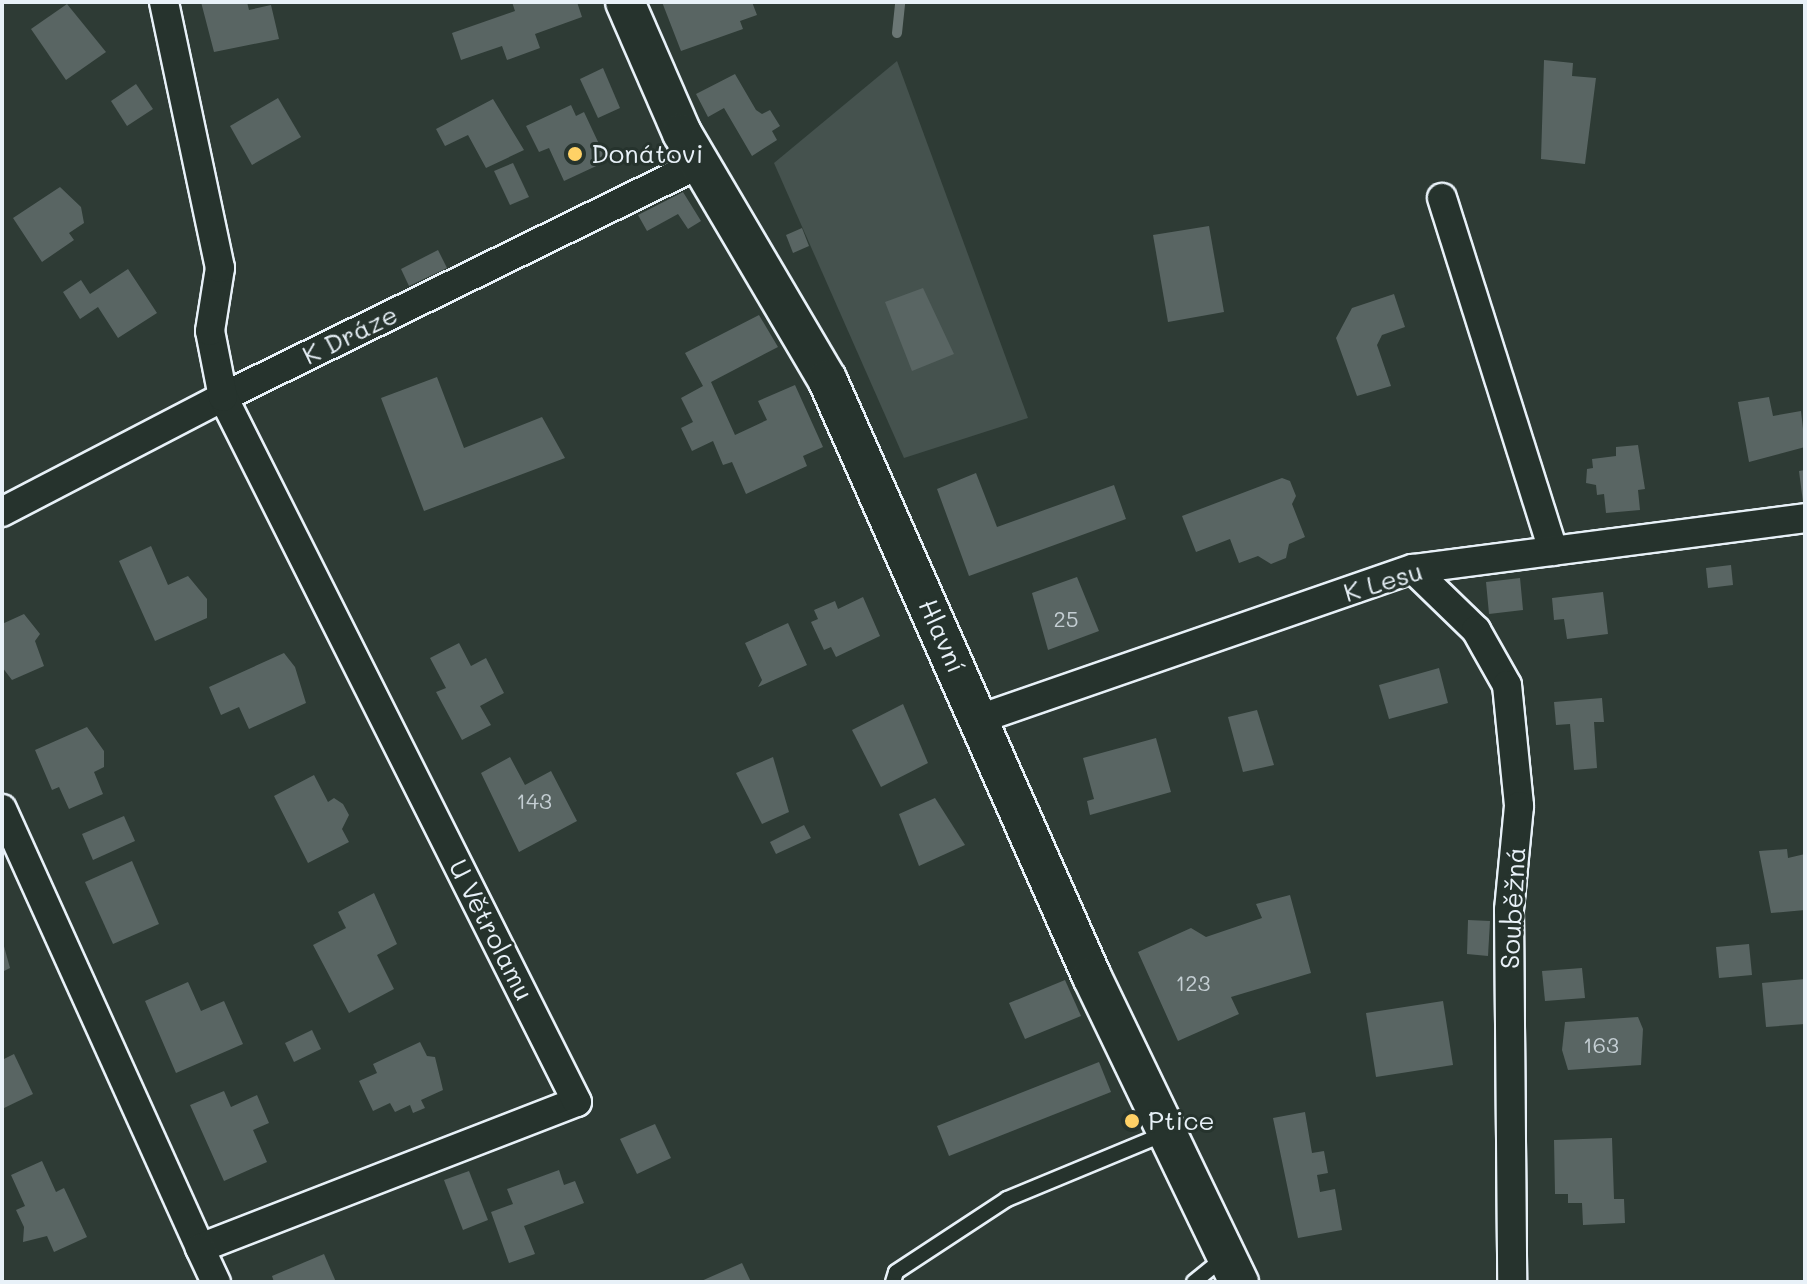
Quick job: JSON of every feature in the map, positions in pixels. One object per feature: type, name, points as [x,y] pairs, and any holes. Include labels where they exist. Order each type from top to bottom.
[{"type":"main road","name":"Hlavní","points":[[625,2],[661,93],[827,379],[1092,977],[1232,1269]]},
{"type":"street","points":[[164,2],[220,268],[210,331],[223,397]]},
{"type":"street","name":"K Dráze","points":[[2,512],[223,397],[701,163]]},
{"type":"street","points":[[1442,198],[1553,551]]},
{"type":"street","name":"U Větrolamu","points":[[200,1248],[577,1102],[223,397]]},
{"type":"street","name":"K Lesu","points":[[979,719],[1413,569],[1805,518]]},
{"type":"street","name":"Souběžná","points":[[1413,569],[1476,630],[1507,685],[1519,806],[1509,910],[1512,1282]]},
{"type":"street","points":[[2,809],[216,1282]]},
{"type":"lane","points":[[893,1282],[896,1272],[1007,1199],[1167,1133]]},
{"type":"lane","points":[[1194,1282],[1232,1269]]},
{"type":"shaded area","points":[[897,61],[1028,418],[904,458],[774,163]]},
{"type":"building","points":[[201,2],[247,2],[249,10],[271,5],[279,39],[214,52]]},
{"type":"building","points":[[512,2],[577,2],[582,17],[535,34],[540,48],[507,60],[502,46],[461,60],[452,33],[515,11]]},
{"type":"building","points":[[662,2],[752,2],[757,15],[740,21],[743,29],[681,51]]},
{"type":"building","points":[[67,4],[106,52],[66,80],[31,29]]},
{"type":"building","points":[[1544,60],[1573,63],[1572,76],[1596,78],[1585,164],[1541,159]]},
{"type":"building","points":[[603,68],[620,108],[598,118],[580,79]]},
{"type":"building","points":[[735,74],[756,110],[762,114],[770,110],[780,126],[772,131],[777,140],[752,156],[724,108],[708,117],[696,94]]},
{"type":"building","points":[[136,84],[153,109],[127,126],[111,101]]},
{"type":"building","points":[[278,98],[301,137],[252,165],[230,126]]},
{"type":"building","points":[[493,99],[524,150],[486,168],[468,135],[445,146],[436,129]]},
{"type":"building","points":[[571,105],[576,116],[584,112],[607,161],[564,181],[549,148],[539,152],[526,126]]},
{"type":"building","points":[[513,163],[529,197],[510,205],[494,171]]},
{"type":"building","points":[[60,187],[81,207],[84,223],[69,233],[74,240],[42,262],[13,218]]},
{"type":"building","points":[[683,192],[701,221],[688,229],[678,214],[647,231],[638,215]]},
{"type":"building","points":[[1209,226],[1224,312],[1168,322],[1153,235]]},
{"type":"building","points":[[802,228],[809,246],[793,253],[786,235]]},
{"type":"building","points":[[438,250],[447,268],[409,286],[401,269]]},
{"type":"building","points":[[128,269],[157,313],[118,338],[98,307],[80,319],[63,292],[81,280],[90,294]]},
{"type":"building","points":[[923,288],[954,354],[912,371],[885,302]]},
{"type":"building","points":[[1394,294],[1405,327],[1382,335],[1377,345],[1391,386],[1357,396],[1336,338],[1352,308]]},
{"type":"building","points":[[759,315],[778,347],[711,382],[735,435],[767,420],[758,401],[795,385],[823,447],[803,456],[807,466],[746,494],[732,462],[723,465],[713,441],[692,451],[681,428],[693,422],[681,398],[703,386],[685,353]]},
{"type":"building","points":[[437,377],[464,448],[542,417],[565,458],[424,511],[381,398]]},
{"type":"building","points":[[1769,397],[1773,416],[1801,411],[1805,447],[1749,462],[1738,402]]},
{"type":"building","points":[[1638,445],[1645,489],[1638,490],[1640,510],[1606,513],[1604,494],[1597,495],[1596,485],[1586,483],[1587,469],[1593,468],[1592,459],[1616,456],[1616,447]]},
{"type":"building","points":[[1805,470],[1805,502],[1803,502],[1799,471]]},
{"type":"building","points":[[976,473],[997,527],[1114,485],[1126,519],[969,576],[937,489]]},
{"type":"building","points":[[1282,478],[1290,481],[1296,496],[1292,504],[1305,537],[1289,544],[1286,558],[1271,564],[1258,556],[1239,563],[1230,539],[1196,552],[1182,516]]},
{"type":"building","points":[[151,546],[168,585],[188,576],[207,599],[207,618],[155,641],[119,561]]},
{"type":"building","points":[[1731,565],[1733,585],[1708,588],[1706,568]]},
{"type":"building","points":[[1077,577],[1099,631],[1048,650],[1032,593]]},
{"type":"building","points":[[1520,578],[1523,610],[1489,614],[1486,582]]},
{"type":"building","points":[[1603,592],[1608,634],[1567,639],[1564,619],[1554,620],[1552,598]]},
{"type":"building","points":[[863,597],[880,636],[836,657],[831,647],[824,650],[811,622],[818,619],[814,610],[835,601],[838,609]]},
{"type":"building","points":[[24,614],[40,634],[35,641],[44,666],[12,680],[2,667],[2,624]]},
{"type":"building","points":[[788,623],[807,665],[758,687],[762,680],[745,643]]},
{"type":"building","points":[[459,643],[471,666],[486,658],[504,693],[480,706],[491,725],[462,740],[436,692],[446,688],[430,658]]},
{"type":"building","points":[[284,653],[295,667],[306,703],[249,729],[239,707],[221,715],[209,687]]},
{"type":"building","points":[[1439,668],[1448,703],[1389,719],[1379,685]]},
{"type":"building","points":[[1602,698],[1604,722],[1594,722],[1597,768],[1574,770],[1570,724],[1556,725],[1554,702]]},
{"type":"building","points":[[903,704],[928,763],[881,787],[852,730]]},
{"type":"building","points":[[1257,710],[1274,765],[1243,772],[1228,717]]},
{"type":"building","points":[[87,727],[104,751],[104,767],[94,772],[103,794],[69,809],[59,787],[52,790],[35,750]]},
{"type":"building","points":[[1156,738],[1171,792],[1090,815],[1087,801],[1094,799],[1083,758]]},
{"type":"building","points":[[510,757],[525,785],[551,771],[577,821],[519,852],[481,773]]},
{"type":"building","points":[[773,757],[789,812],[762,824],[736,773]]},
{"type":"building","points":[[314,775],[328,802],[334,798],[343,804],[349,815],[342,829],[349,842],[308,863],[274,796]]},
{"type":"building","points":[[935,798],[965,845],[919,866],[899,814]]},
{"type":"building","points":[[124,816],[135,841],[93,860],[82,834]]},
{"type":"building","points":[[804,825],[811,838],[776,854],[770,842]]},
{"type":"building","points":[[1787,849],[1788,858],[1805,854],[1805,910],[1771,913],[1759,851]]},
{"type":"building","points":[[132,861],[159,924],[113,944],[85,882]]},
{"type":"building","points":[[374,893],[397,944],[377,955],[394,989],[349,1013],[313,945],[346,928],[338,912]]},
{"type":"building","points":[[1290,895],[1311,973],[1231,997],[1239,1014],[1178,1041],[1138,952],[1191,928],[1206,937],[1262,918],[1256,904]]},
{"type":"building","points":[[1468,920],[1490,921],[1488,956],[1467,954]]},
{"type":"building","points":[[2,939],[10,968],[2,972]]},
{"type":"building","points":[[1749,944],[1752,975],[1719,978],[1716,947]]},
{"type":"building","points":[[1582,968],[1585,998],[1545,1001],[1542,971]]},
{"type":"building","points":[[1805,979],[1805,1024],[1766,1027],[1762,983]]},
{"type":"building","points":[[1065,980],[1081,1016],[1025,1039],[1009,1003]]},
{"type":"building","points":[[188,982],[201,1011],[224,1001],[243,1044],[176,1073],[145,1001]]},
{"type":"building","points":[[1443,1001],[1453,1065],[1376,1077],[1366,1013]]},
{"type":"building","points":[[1638,1017],[1643,1029],[1641,1065],[1568,1070],[1562,1050],[1565,1022]]},
{"type":"building","points":[[312,1030],[321,1049],[294,1062],[285,1043]]},
{"type":"building","points":[[420,1042],[427,1056],[435,1057],[443,1090],[421,1100],[425,1108],[413,1113],[410,1105],[395,1112],[390,1103],[373,1111],[359,1081],[377,1073],[373,1064]]},
{"type":"building","points":[[14,1054],[33,1094],[2,1109],[2,1060]]},
{"type":"building","points":[[1099,1062],[1111,1092],[949,1156],[937,1126]]},
{"type":"building","points":[[224,1091],[231,1107],[257,1095],[269,1123],[253,1130],[267,1162],[224,1181],[190,1105]]},
{"type":"building","points":[[1305,1112],[1312,1153],[1324,1151],[1328,1173],[1317,1175],[1320,1192],[1335,1189],[1342,1230],[1298,1238],[1273,1118]]},
{"type":"building","points":[[655,1124],[671,1158],[637,1174],[620,1139]]},
{"type":"building","points":[[1612,1138],[1614,1199],[1624,1199],[1625,1223],[1583,1225],[1582,1203],[1568,1203],[1568,1194],[1555,1194],[1554,1140]]},
{"type":"building","points":[[42,1161],[56,1192],[64,1188],[87,1237],[54,1252],[47,1236],[23,1242],[24,1227],[16,1210],[25,1206],[11,1175]]},
{"type":"building","points":[[559,1170],[564,1185],[575,1181],[584,1203],[524,1226],[535,1254],[509,1263],[491,1212],[513,1204],[507,1189]]},
{"type":"building","points":[[469,1171],[488,1220],[463,1230],[444,1180]]},
{"type":"building","points":[[324,1254],[336,1282],[274,1282],[272,1276]]},
{"type":"building","points":[[742,1263],[751,1282],[699,1282]]},
{"type":"waterway","points":[[897,33],[900,2]]},
{"type":"place","name":"Donátovi","points":[[575,154]]},
{"type":"place","name":"Ptice","points":[[1132,1121]]}]
